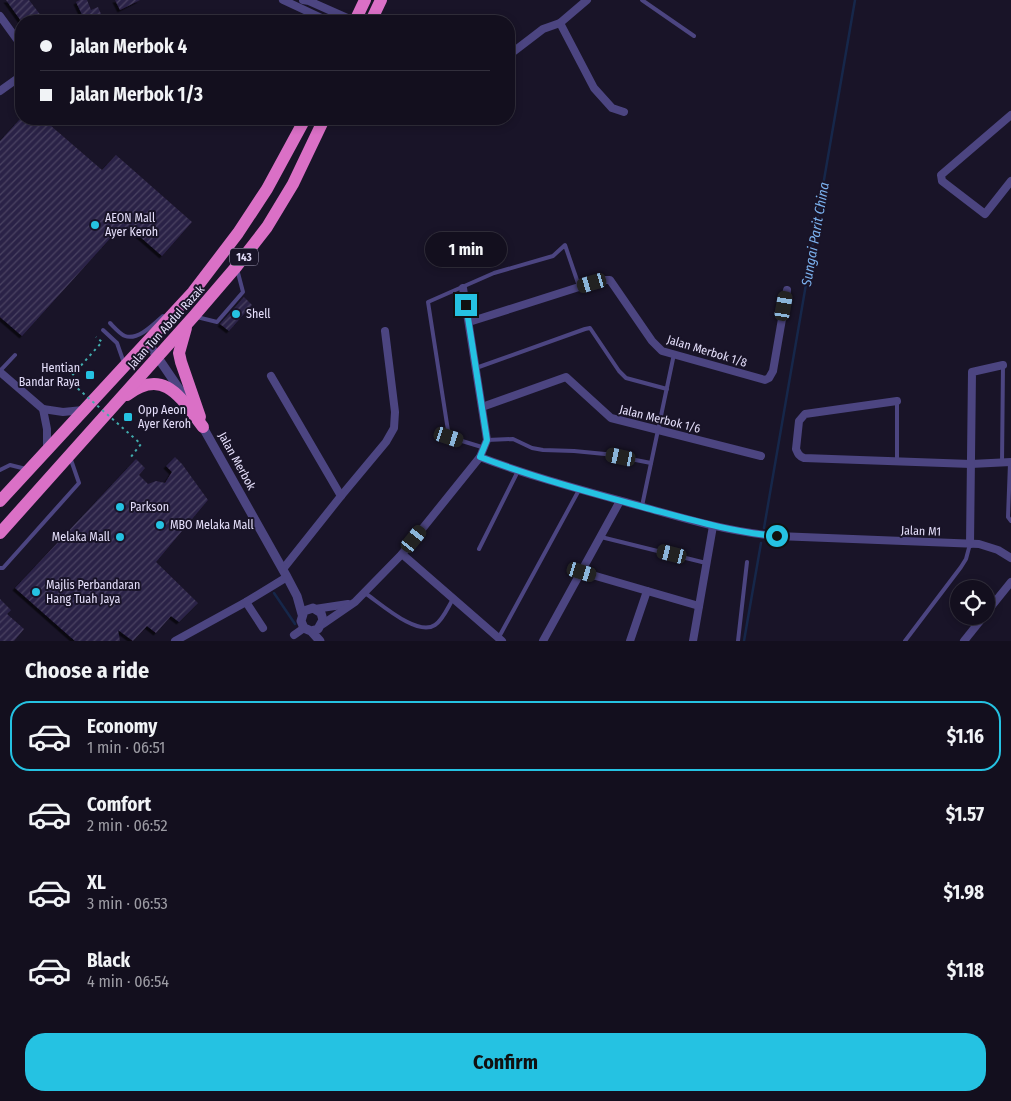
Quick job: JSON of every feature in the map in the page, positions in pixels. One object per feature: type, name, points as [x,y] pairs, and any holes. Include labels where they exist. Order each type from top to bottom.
[{"type":"highway","points":[[357,15],[365,0]]},
{"type":"highway","points":[[374,15],[382,0]]},
{"type":"highway","name":"Jalan Tun Abdul Razak","points":[[0,501],[83,410],[148,343],[193,292],[238,233],[267,189],[302,125]]},
{"type":"highway","name":"Jalan Tun Abdul Razak","points":[[0,533],[191,320],[236,267],[267,227],[293,184],[321,125]]},
{"type":"highway","points":[[191,320],[179,353],[203,427]]},
{"type":"highway","points":[[111,408],[132,392],[143,387],[154,384],[164,385],[173,389],[203,427]]},
{"type":"street","points":[[283,0],[315,15]]},
{"type":"street","points":[[306,0],[340,15]]},
{"type":"street","points":[[515,51],[544,29],[560,23],[587,0]]},
{"type":"street","points":[[0,16],[15,37]]},
{"type":"street","points":[[560,23],[594,88],[612,108],[624,112]]},
{"type":"street","points":[[0,91],[15,80]]},
{"type":"street","points":[[1011,115],[941,175],[942,181],[985,214],[1011,181]]},
{"type":"street","name":"Jalan Merbok 1/8","points":[[469,322],[579,287],[610,280],[657,347],[662,351],[760,380],[769,378],[773,371],[787,290]]},
{"type":"street","points":[[294,635],[322,625],[365,593],[402,554],[480,457],[487,440],[463,288]]},
{"type":"street","points":[[175,641],[246,602],[285,573],[341,496],[386,442],[394,428],[395,412],[385,331]]},
{"type":"street","name":"Jalan Merbok","points":[[148,343],[203,427],[285,573],[297,596],[302,614]]},
{"type":"street","points":[[970,544],[972,372],[1003,365]]},
{"type":"street","points":[[0,372],[43,410],[63,412],[83,410]]},
{"type":"street","points":[[271,376],[341,496]]},
{"type":"street","name":"Jalan Merbok 1/6","points":[[482,407],[566,378],[611,418],[761,456]]},
{"type":"street","points":[[897,401],[805,414],[799,420],[796,449],[800,457],[971,464],[1008,463]]},
{"type":"street","points":[[43,410],[47,430],[47,451]]},
{"type":"street","name":"Jalan M1","points":[[480,457],[518,472],[578,490],[748,534],[970,544],[989,546],[1011,558]]},
{"type":"street","points":[[543,641],[620,501]]},
{"type":"street","points":[[693,641],[714,526]]},
{"type":"street","points":[[402,554],[500,640]]},
{"type":"street","points":[[582,572],[699,606]]},
{"type":"street","points":[[995,602],[1011,582]]},
{"type":"street","points":[[630,641],[647,591]]},
{"type":"street","name":"Jalan Merbok","points":[[297,596],[313,608]]},
{"type":"street","points":[[246,602],[263,628]]},
{"type":"street","points":[[320,641],[300,621],[302,614],[313,608],[337,607],[355,602]]},
{"type":"street","points":[[313,608],[321,613],[325,641]]},
{"type":"street","points":[[964,641],[977,625]]},
{"type":"lane","points":[[642,0],[694,36]]},
{"type":"lane","points":[[484,448],[449,437],[428,302],[494,273],[553,256],[566,245],[579,287]]},
{"type":"lane","points":[[191,320],[217,322],[243,292],[236,267]]},
{"type":"lane","points":[[110,323],[124,336],[137,334],[193,292]]},
{"type":"lane","points":[[476,368],[590,328],[618,370],[626,378],[667,389]]},
{"type":"lane","points":[[103,330],[117,343],[125,367]]},
{"type":"lane","points":[[642,507],[674,354]]},
{"type":"lane","points":[[0,372],[15,355]]},
{"type":"lane","points":[[1003,365],[1008,463],[1008,517],[1011,521]]},
{"type":"lane","points":[[897,401],[897,461]]},
{"type":"lane","points":[[487,440],[513,439],[532,448],[543,450],[605,454],[651,463]]},
{"type":"lane","points":[[0,568],[3,568],[79,483],[70,455]]},
{"type":"lane","points":[[0,470],[10,464],[28,470]]},
{"type":"lane","points":[[480,549],[518,472]]},
{"type":"lane","points":[[500,640],[578,490]]},
{"type":"lane","points":[[601,537],[707,563]]},
{"type":"lane","points":[[905,641],[966,559],[970,544]]},
{"type":"lane","points":[[738,641],[747,562]]},
{"type":"lane","points":[[365,593],[410,624],[428,628],[440,620],[453,599]]},
{"type":"path","points":[[96,337],[102,342],[68,380],[142,444],[130,458]]},
{"type":"building","points":[[6,0],[29,0],[40,15],[17,15]]},
{"type":"building","points":[[87,0],[91,10],[98,7],[101,14],[82,15],[76,2]]},
{"type":"building","points":[[115,0],[140,0],[120,10]]},
{"type":"building","name":"AEON Mall Ayer Keroh","points":[[15,124],[50,125],[102,170],[116,155],[192,222],[162,256],[130,228],[121,234],[115,233],[22,336],[0,317],[0,141]]},
{"type":"building","name":"Shell","points":[[244,297],[252,305],[229,331],[220,324]]},
{"type":"building","name":"Melaka Mall","points":[[175,457],[208,500],[156,562],[198,603],[179,622],[171,616],[156,633],[147,626],[133,641],[118,630],[120,641],[75,641],[15,588],[136,459],[145,468],[139,475],[148,484],[156,481],[165,483],[172,472],[166,466]]},
{"type":"building","points":[[0,599],[11,610],[7,614],[24,629],[14,641],[0,641]]},
{"type":"waterway","name":"Sungai Parit China","points":[[764,528],[855,0]]},
{"type":"waterway","name":"Sungai Parit China","points":[[744,641],[761,543]]},
{"type":"waterway","points":[[274,593],[295,624]]},
{"type":"place","name":"AEON Mall Ayer Keroh","points":[[95,225]]},
{"type":"place","name":"Shell","points":[[236,314]]},
{"type":"place","name":"Hentian Bandar Raya","points":[[90,375]]},
{"type":"place","name":"Opp Aeon Ayer Keroh","points":[[128,417]]},
{"type":"place","name":"Parkson","points":[[120,507]]},
{"type":"place","name":"MBO Melaka Mall","points":[[160,525]]},
{"type":"place","name":"Melaka Mall","points":[[120,537]]},
{"type":"place","name":"Majlis Perbandaran Hang Tuah Jaya","points":[[36,592]]},
{"type":"route","points":[[466,305],[487,440],[480,457],[518,472],[578,490],[748,534],[777,536]]}]
